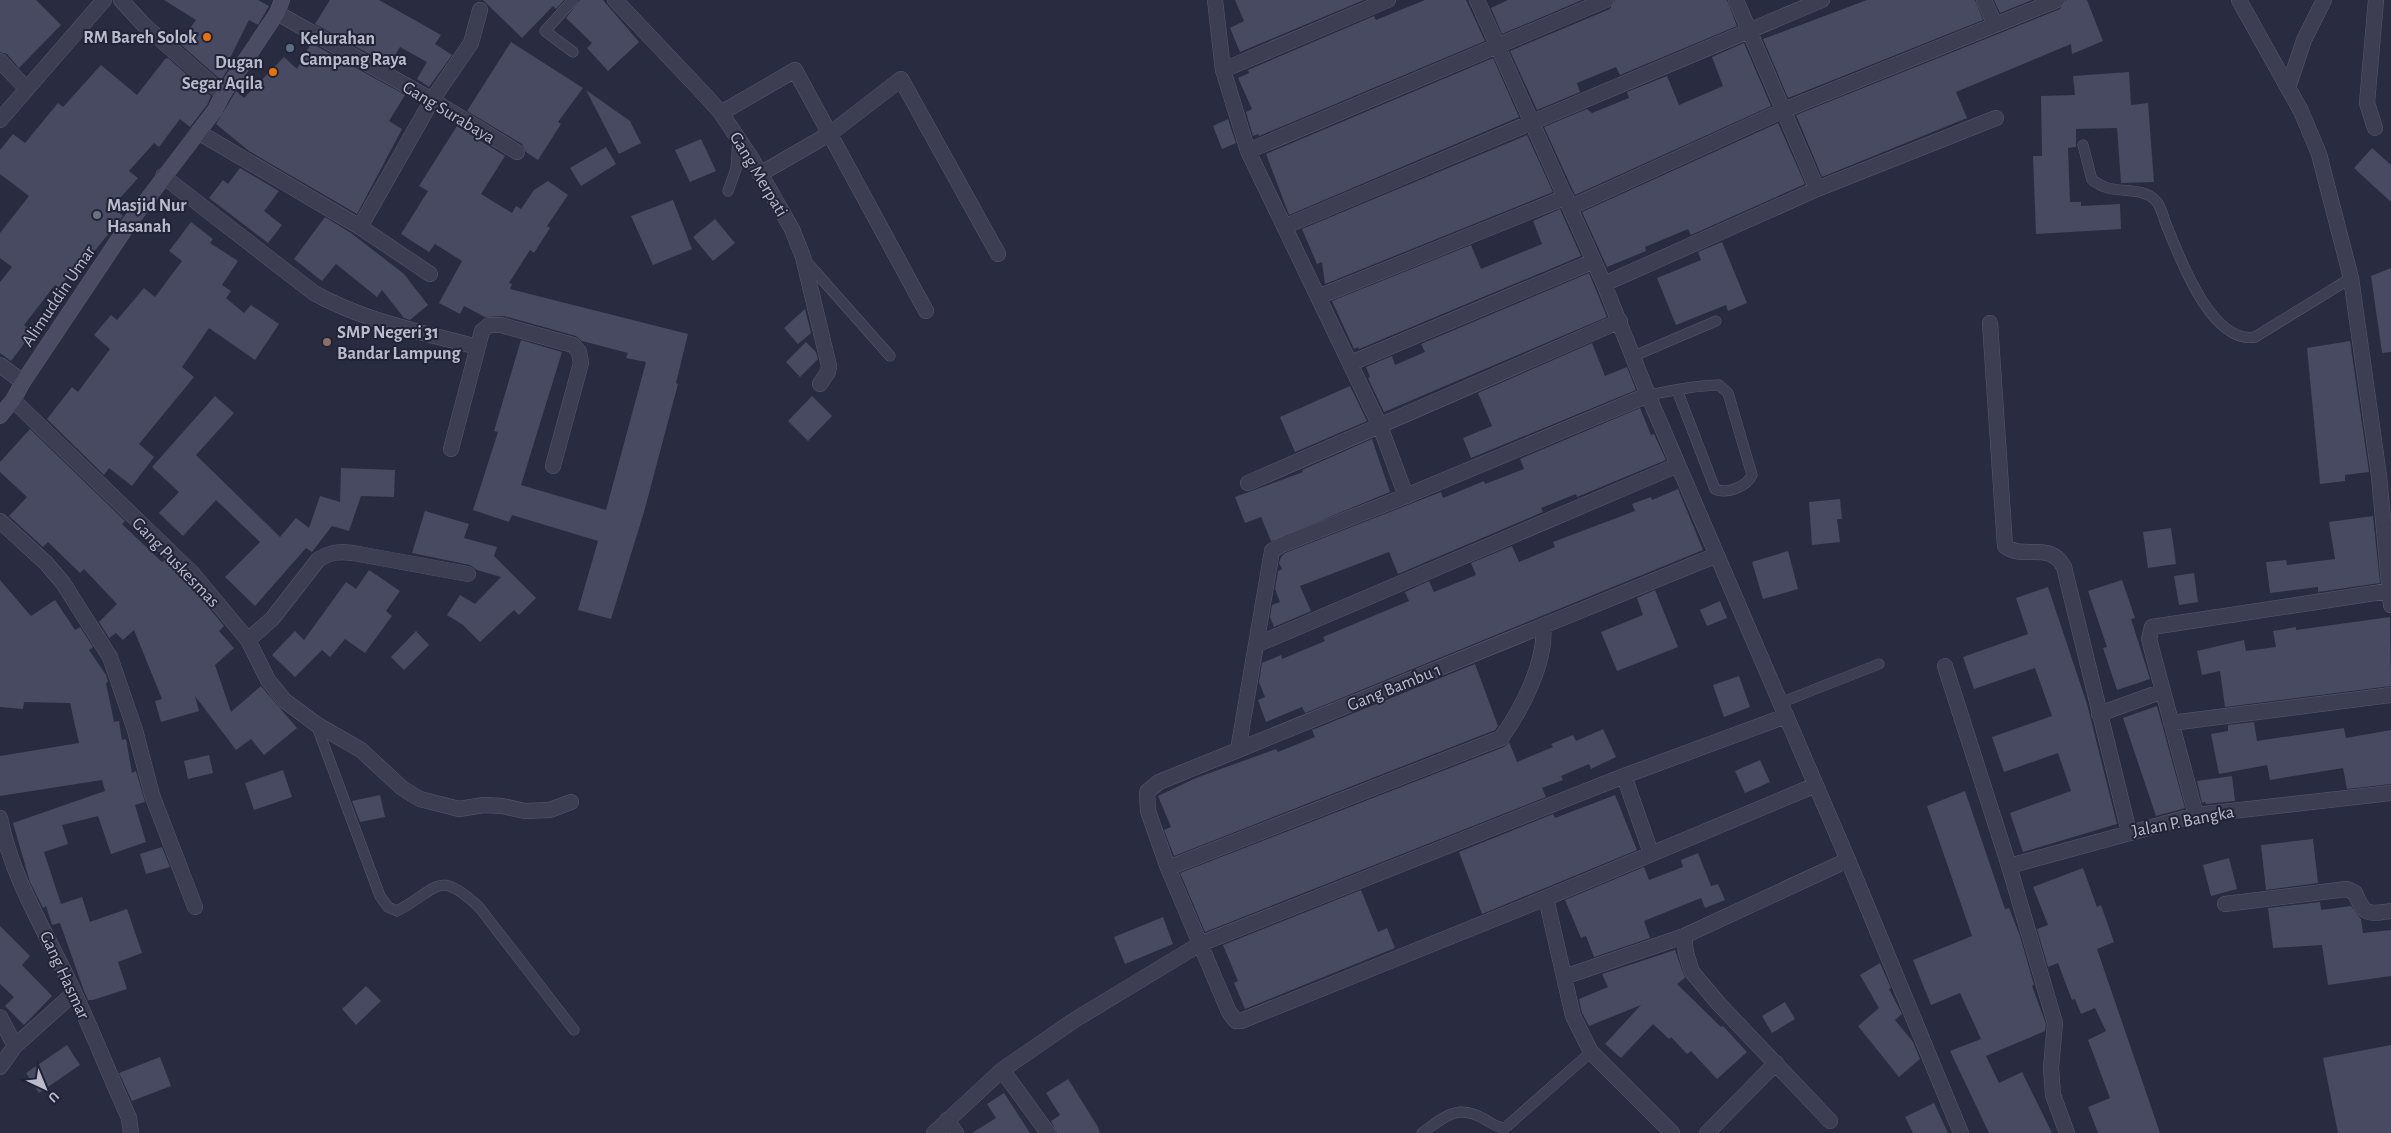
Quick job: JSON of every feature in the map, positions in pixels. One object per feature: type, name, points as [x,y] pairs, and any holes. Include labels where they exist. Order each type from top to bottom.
[{"type":"street","points":[[0,120],[104,0]]},
{"type":"street","points":[[122,0],[144,26],[223,94]]},
{"type":"street","name":"Gang Merpati","points":[[615,0],[665,50],[722,113],[792,229],[803,257],[829,366],[828,372],[820,384]]},
{"type":"street","points":[[1215,0],[1223,70],[1248,151],[1286,226],[1380,426],[1406,496]]},
{"type":"street","points":[[1223,70],[1388,0]]},
{"type":"street","points":[[1477,0],[1620,321],[1648,395],[1848,860],[1961,1133]]},
{"type":"street","points":[[1248,151],[1606,0]]},
{"type":"street","points":[[1736,0],[1817,189]]},
{"type":"street","points":[[1286,226],[1822,0]]},
{"type":"street","points":[[1984,0],[1995,25]]},
{"type":"street","points":[[1318,297],[1568,202],[1784,110],[2057,0]]},
{"type":"street","points":[[2196,815],[2149,639],[2152,627],[2390,587],[2385,474],[2350,278],[2318,154],[2301,111],[2239,0]]},
{"type":"street","points":[[2288,88],[2304,40],[2324,0]]},
{"type":"street","points":[[2375,128],[2367,103],[2376,0]]},
{"type":"street","name":"Alimuddin Umar","points":[[0,416],[13,400],[23,382],[163,176],[215,110],[223,94],[280,6]]},
{"type":"street","name":"Gang Surabaya","points":[[280,6],[517,152]]},
{"type":"street","points":[[360,227],[432,100],[471,44],[480,10]]},
{"type":"street","points":[[0,61],[27,89]]},
{"type":"street","points":[[722,113],[795,70],[831,133],[926,311]]},
{"type":"street","points":[[760,174],[831,133],[901,79],[998,254]]},
{"type":"street","points":[[1604,284],[1817,189],[1996,118]]},
{"type":"street","points":[[198,132],[360,227],[430,274]]},
{"type":"street","points":[[163,176],[314,293],[329,302],[351,312],[477,346]]},
{"type":"street","points":[[1351,363],[1594,261]]},
{"type":"street","points":[[1248,483],[1620,321]]},
{"type":"street","points":[[1990,323],[2004,546],[2013,552],[2052,553],[2059,558],[2064,567],[2129,832]]},
{"type":"street","points":[[451,449],[482,331],[489,325],[501,325],[573,345],[579,352],[582,363],[554,466]]},
{"type":"street","points":[[0,366],[23,382]]},
{"type":"street","points":[[1238,750],[1272,551],[1280,545],[1406,496],[1648,395]]},
{"type":"street","name":"Gang Puskesmas","points":[[13,400],[194,574],[248,640],[268,680],[285,700],[316,724],[361,750],[402,788],[420,799],[459,809],[484,805],[502,806],[525,811],[550,810],[571,802]]},
{"type":"street","points":[[1256,645],[1678,465]]},
{"type":"street","points":[[0,522],[46,563],[57,576],[110,657],[135,730],[152,795],[195,907]]},
{"type":"street","points":[[248,640],[272,619],[318,560],[328,554],[353,552],[468,574]]},
{"type":"street","name":"Gang Bambu 1","points":[[1168,868],[1148,812],[1147,792],[1159,782],[1717,555]]},
{"type":"street","points":[[1543,626],[1545,641],[1541,656],[1514,720],[1501,738],[1168,868],[1229,1012],[1236,1021],[1241,1021],[1546,898],[1816,786]]},
{"type":"street","points":[[1946,666],[2009,866],[2055,1023],[2051,1068],[2053,1095],[2067,1133]]},
{"type":"street","points":[[2099,714],[2163,690]]},
{"type":"street","points":[[2171,723],[2391,695]]},
{"type":"street","points":[[934,1133],[1002,1070],[1076,1019],[1200,944],[1624,776],[1783,710]]},
{"type":"street","points":[[1624,776],[1651,853]]},
{"type":"street","name":"Jalan P. Bangka","points":[[2009,866],[2196,815],[2391,792]]},
{"type":"street","name":"Gang Hasmar","points":[[0,818],[6,846],[16,874],[74,993],[128,1118],[131,1133]]},
{"type":"street","points":[[1564,977],[1684,936],[1848,860]]},
{"type":"street","points":[[2225,904],[2347,889],[2355,893],[2362,909],[2366,912],[2391,911]]},
{"type":"street","points":[[1546,898],[1573,1016],[1591,1052],[1672,1133]]},
{"type":"street","points":[[1684,936],[1686,953],[1692,972],[1830,1121]]},
{"type":"street","points":[[0,1067],[15,1046],[74,993]]},
{"type":"street","points":[[0,1017],[15,1046]]},
{"type":"street","points":[[1707,1133],[1776,1064]]},
{"type":"street","points":[[1002,1070],[1048,1133]]},
{"type":"street","points":[[947,1120],[956,1133]]},
{"type":"lane","points":[[573,0],[545,31],[573,52]]},
{"type":"lane","points":[[728,190],[736,169],[738,137]]},
{"type":"lane","points":[[2083,145],[2092,180],[2105,187],[2144,194],[2156,201],[2184,269],[2205,304],[2225,328],[2234,334],[2245,338],[2255,337],[2350,278]]},
{"type":"lane","points":[[803,257],[890,356]]},
{"type":"lane","points":[[1634,356],[1716,321]]},
{"type":"lane","points":[[1648,395],[1703,385],[1719,385],[1728,393],[1752,475],[1749,482],[1735,488],[1720,491],[1716,489],[1678,390]]},
{"type":"lane","points":[[1783,710],[1879,664]]},
{"type":"lane","points":[[316,724],[380,896],[388,907],[397,911],[438,886],[450,884],[462,891],[479,907],[574,1030]]},
{"type":"lane","points":[[1422,1133],[1449,1114],[1456,1112],[1469,1112],[1495,1126],[1504,1128],[1591,1052]]},
{"type":"building","points":[[0,0],[36,0],[61,25],[19,68],[7,54],[0,52]]},
{"type":"building","points":[[164,0],[258,0],[269,6],[258,25],[249,20],[230,58],[234,60],[221,80],[179,43],[196,20]]},
{"type":"building","points":[[330,0],[379,0],[441,35],[435,44],[452,55],[429,87],[417,79],[427,62],[400,47],[389,65],[315,24]]},
{"type":"building","points":[[483,0],[564,0],[556,9],[553,6],[522,38]]},
{"type":"building","points":[[580,0],[603,0],[639,42],[608,71],[587,48],[592,43],[566,18]]},
{"type":"building","points":[[1235,0],[1364,0],[1240,52],[1230,28],[1244,21]]},
{"type":"building","points":[[1425,0],[1466,0],[1485,41],[1259,136],[1258,134],[1253,136],[1246,112],[1252,109],[1238,78],[1249,73],[1248,70],[1374,16],[1376,20]]},
{"type":"building","points":[[1508,0],[1582,0],[1502,34],[1491,8]]},
{"type":"building","points":[[1615,0],[1727,0],[1737,26],[1620,75],[1616,67],[1577,83],[1580,92],[1537,110],[1510,51],[1610,9]]},
{"type":"building","points":[[1867,0],[1975,0],[1983,20],[1788,98],[1763,39]]},
{"type":"building","points":[[1994,0],[2032,0],[2000,13]]},
{"type":"building","points":[[2066,0],[2087,0],[2103,41],[2072,54],[2071,44],[1956,92],[1967,118],[1822,177],[1796,115],[2060,9]]},
{"type":"building","points":[[511,42],[583,88],[558,122],[561,124],[538,160],[526,152],[522,144],[467,111]]},
{"type":"building","points":[[311,43],[405,95],[389,121],[402,129],[357,214],[249,151],[216,124],[236,91],[244,98],[284,57],[297,69]]},
{"type":"building","points":[[1744,43],[1771,106],[1575,195],[1544,127],[1587,109],[1592,113],[1629,98],[1627,92],[1667,76],[1679,105],[1723,86],[1712,57]]},
{"type":"building","points":[[168,58],[211,96],[207,105],[190,127],[180,119],[159,147],[154,143],[129,171],[138,178],[112,207],[123,216],[92,254],[87,251],[59,288],[55,285],[24,325],[33,332],[11,361],[0,353],[0,282],[12,267],[0,258],[0,233],[29,196],[0,174],[0,150],[13,134],[25,143],[58,103],[63,107],[101,65],[137,95],[165,59]]},
{"type":"building","points":[[1493,58],[1519,117],[1289,215],[1266,154]]},
{"type":"building","points":[[2129,72],[2131,105],[2148,103],[2154,182],[2121,183],[2117,128],[2076,129],[2076,147],[2068,148],[2070,202],[2081,202],[2081,206],[2120,204],[2121,229],[2036,234],[2033,156],[2042,156],[2041,96],[2075,95],[2073,76]]},
{"type":"building","points":[[586,90],[630,121],[641,143],[619,154]]},
{"type":"building","points":[[1228,119],[1236,143],[1222,149],[1213,126]]},
{"type":"building","points":[[1778,123],[1805,184],[1691,235],[1688,229],[1645,247],[1646,251],[1607,267],[1582,212]]},
{"type":"building","points":[[457,126],[505,156],[481,194],[512,213],[516,206],[521,209],[534,190],[548,181],[568,195],[547,226],[550,228],[534,253],[530,250],[509,283],[512,284],[510,289],[688,334],[676,383],[678,384],[644,512],[611,619],[578,610],[598,541],[512,515],[509,522],[473,510],[498,432],[494,431],[521,340],[562,352],[521,485],[606,510],[646,362],[626,358],[628,353],[582,341],[576,336],[504,316],[485,317],[464,306],[460,314],[439,303],[462,261],[435,244],[429,252],[401,234],[428,191],[419,186]]},
{"type":"building","points":[[1527,135],[1553,192],[1325,284],[1322,262],[1317,264],[1302,229]]},
{"type":"building","points":[[701,139],[716,171],[690,182],[675,150]]},
{"type":"building","points":[[606,147],[616,164],[581,186],[570,168]]},
{"type":"building","points":[[2372,148],[2391,165],[2391,202],[2354,168]]},
{"type":"building","points":[[240,168],[279,191],[264,211],[282,225],[268,243],[209,198],[223,180],[228,184]]},
{"type":"building","points":[[673,200],[692,249],[653,265],[631,216]]},
{"type":"building","points":[[1560,209],[1581,256],[1359,349],[1358,347],[1354,349],[1332,301],[1471,245],[1481,269],[1542,244],[1533,221]]},
{"type":"building","points":[[325,217],[351,233],[404,274],[428,305],[410,320],[404,318],[382,290],[377,297],[336,264],[322,281],[294,259]]},
{"type":"building","points":[[715,219],[735,243],[713,261],[693,237]]},
{"type":"building","points":[[191,222],[213,239],[210,243],[238,261],[222,285],[231,291],[226,298],[244,313],[251,305],[279,324],[255,360],[209,328],[182,367],[194,377],[139,444],[154,457],[132,486],[109,468],[104,475],[47,419],[72,387],[78,392],[110,349],[94,335],[111,315],[117,320],[144,288],[155,297],[182,261],[169,251]]},
{"type":"building","points":[[1722,242],[1747,303],[1728,311],[1726,305],[1676,325],[1657,278],[1701,260],[1698,252]]},
{"type":"building","points":[[2391,268],[2391,352],[2382,353],[2371,276]]},
{"type":"building","points":[[1589,273],[1607,317],[1384,412],[1368,378],[1370,377],[1366,367],[1392,356],[1395,365],[1425,352],[1421,344]]},
{"type":"building","points":[[805,309],[811,333],[798,344],[784,328]]},
{"type":"building","points":[[2350,341],[2369,472],[2345,475],[2345,481],[2320,484],[2307,348]]},
{"type":"building","points":[[806,342],[816,352],[818,359],[800,377],[786,362]]},
{"type":"building","points":[[1592,343],[1605,376],[1627,367],[1636,390],[1471,458],[1463,438],[1492,426],[1478,393]]},
{"type":"building","points":[[1350,386],[1367,421],[1295,452],[1280,417]]},
{"type":"building","points":[[215,396],[234,413],[196,455],[280,537],[296,518],[309,528],[320,496],[340,502],[341,468],[395,470],[394,497],[361,496],[349,531],[332,526],[312,552],[306,548],[255,606],[225,577],[260,542],[216,500],[183,536],[159,513],[179,492],[152,467]]},
{"type":"building","points":[[812,396],[832,416],[808,441],[788,421]]},
{"type":"building","points":[[1640,408],[1651,435],[1654,434],[1666,460],[1577,497],[1576,494],[1541,508],[1543,512],[1398,574],[1389,552],[1300,586],[1311,611],[1274,627],[1270,617],[1272,605],[1280,602],[1275,589],[1278,571],[1282,569],[1279,563],[1285,553],[1441,492],[1443,498],[1484,481],[1485,484],[1524,469],[1520,459]]},
{"type":"building","points":[[30,429],[125,521],[122,524],[162,562],[165,560],[186,580],[224,626],[219,631],[234,648],[215,665],[231,712],[261,686],[297,728],[264,755],[251,739],[236,750],[195,696],[199,711],[161,722],[155,701],[162,699],[134,630],[123,640],[116,633],[109,638],[99,622],[117,604],[84,569],[80,573],[48,542],[43,547],[9,516],[27,497],[0,472],[0,462]]},
{"type":"building","points":[[1372,439],[1390,492],[1271,541],[1261,517],[1245,523],[1235,497],[1303,472],[1302,470]]},
{"type":"building","points":[[1678,489],[1703,550],[1305,713],[1302,707],[1266,722],[1258,700],[1265,697],[1259,682],[1262,663],[1281,655],[1282,659],[1325,641],[1323,637],[1409,601],[1405,592],[1429,581],[1434,592],[1476,575],[1471,563],[1512,546],[1519,562],[1555,547],[1553,542],[1635,511],[1632,504],[1651,497],[1652,500]]},
{"type":"building","points":[[1840,499],[1842,519],[1837,519],[1840,542],[1812,545],[1809,502]]},
{"type":"building","points":[[425,511],[469,524],[464,538],[497,547],[494,556],[536,598],[519,615],[514,610],[480,642],[463,625],[447,615],[460,595],[475,604],[501,577],[477,570],[470,565],[412,553]]},
{"type":"building","points":[[2373,516],[2380,583],[2318,592],[2318,587],[2270,593],[2266,562],[2286,560],[2287,565],[2335,559],[2329,522]]},
{"type":"building","points":[[2171,528],[2176,564],[2148,568],[2143,532]]},
{"type":"building","points":[[1788,551],[1798,589],[1763,599],[1752,562]]},
{"type":"building","points":[[369,570],[400,591],[386,611],[392,616],[365,653],[345,639],[330,657],[322,650],[295,677],[272,655],[295,631],[304,640],[346,582],[356,589]]},
{"type":"building","points":[[2194,573],[2198,602],[2179,605],[2174,576]]},
{"type":"building","points":[[0,580],[31,616],[55,600],[75,630],[80,627],[93,647],[89,650],[106,675],[114,722],[119,721],[122,740],[126,739],[132,773],[136,771],[145,802],[135,805],[146,842],[111,854],[98,816],[62,825],[68,844],[44,852],[61,904],[82,897],[90,922],[127,909],[142,953],[118,962],[127,989],[93,1000],[88,1000],[84,991],[60,923],[52,925],[46,906],[43,908],[30,882],[13,823],[105,791],[102,780],[0,796],[0,756],[79,743],[70,703],[24,702],[23,709],[0,707]]},
{"type":"building","points":[[2122,580],[2135,618],[2131,619],[2150,679],[2117,690],[2103,648],[2107,647],[2088,591]]},
{"type":"building","points":[[2048,587],[2087,704],[2117,824],[2023,852],[2010,813],[2071,791],[2058,753],[2004,772],[1992,737],[2052,716],[2035,668],[1974,689],[1963,657],[2028,634],[2016,598]]},
{"type":"building","points":[[1655,590],[1678,647],[1617,671],[1601,632],[1643,615],[1637,598]]},
{"type":"building","points":[[1720,601],[1727,618],[1707,626],[1700,610]]},
{"type":"building","points":[[2390,617],[2391,686],[2225,707],[2220,671],[2202,675],[2197,651],[2244,640],[2246,651],[2276,647],[2273,631],[2296,627],[2296,630]]},
{"type":"building","points":[[416,631],[429,645],[404,670],[391,657]]},
{"type":"building","points":[[1475,664],[1498,726],[1495,730],[1174,856],[1164,830],[1171,827],[1158,796],[1196,778],[1276,749],[1278,752],[1315,737],[1312,730]]},
{"type":"building","points":[[1739,676],[1750,707],[1724,717],[1713,685]]},
{"type":"building","points":[[2157,706],[2185,808],[2156,816],[2123,718]]},
{"type":"building","points":[[2254,722],[2257,741],[2344,728],[2346,738],[2391,730],[2391,784],[2347,789],[2343,768],[2270,780],[2267,765],[2219,774],[2211,734],[2228,731],[2228,725]]},
{"type":"building","points":[[1603,729],[1616,757],[1591,769],[1589,764],[1561,776],[1563,780],[1542,788],[1546,797],[1205,932],[1180,873],[1504,747],[1509,742],[1517,762],[1553,747],[1551,744],[1573,735],[1576,741]]},
{"type":"building","points":[[209,755],[213,773],[188,779],[184,761]]},
{"type":"building","points":[[1760,760],[1770,782],[1745,793],[1735,771]]},
{"type":"building","points":[[283,770],[292,797],[254,810],[245,783]]},
{"type":"building","points":[[2232,776],[2235,801],[2202,803],[2197,781]]},
{"type":"building","points":[[1965,791],[2005,909],[2009,908],[2020,936],[2034,985],[2032,986],[2046,1024],[2045,1031],[1986,1056],[1999,1083],[2022,1072],[2052,1133],[1989,1133],[1950,1051],[1981,1039],[1960,993],[1931,1005],[1913,960],[1972,936],[1927,806]]},
{"type":"building","points":[[380,795],[385,817],[360,822],[352,801]]},
{"type":"building","points":[[1615,795],[1637,850],[1482,914],[1459,852],[1553,814],[1555,818]]},
{"type":"building","points":[[2313,839],[2318,883],[2266,890],[2261,845]]},
{"type":"building","points":[[162,847],[170,867],[146,874],[140,854]]},
{"type":"building","points":[[1698,853],[1711,886],[1718,884],[1725,900],[1705,908],[1701,898],[1644,921],[1650,938],[1594,957],[1586,936],[1581,938],[1565,900],[1644,867],[1649,880],[1683,867],[1681,860]]},
{"type":"building","points":[[2229,858],[2237,889],[2211,896],[2203,865]]},
{"type":"building","points":[[2083,868],[2097,907],[2101,905],[2114,942],[2097,949],[2160,1133],[2098,1133],[2088,1107],[2110,1098],[2088,1040],[2106,1031],[2095,1008],[2081,1014],[2075,999],[2072,1000],[2058,963],[2048,967],[2037,929],[2048,925],[2033,887]]},
{"type":"building","points":[[1361,890],[1378,932],[1387,928],[1395,948],[1245,1009],[1234,983],[1238,981],[1223,945]]},
{"type":"building","points":[[2320,902],[2321,910],[2351,906],[2361,919],[2363,933],[2391,930],[2391,976],[2328,985],[2322,945],[2273,948],[2268,908]]},
{"type":"building","points":[[1163,917],[1173,944],[1125,964],[1114,937]]},
{"type":"building","points":[[0,926],[30,956],[22,965],[52,996],[24,1025],[5,1006],[14,997],[0,984]]},
{"type":"building","points":[[1675,950],[1685,978],[1677,984],[1721,1027],[1723,1026],[1747,1052],[1717,1079],[1691,1051],[1687,1054],[1671,1037],[1669,1039],[1653,1024],[1621,1058],[1605,1044],[1641,1005],[1589,1026],[1582,1013],[1579,999],[1608,987],[1602,974]]},
{"type":"building","points":[[1880,963],[1891,988],[1889,989],[1902,1014],[1895,1020],[1913,1042],[1920,1059],[1899,1077],[1858,1026],[1879,1008],[1860,975]]},
{"type":"building","points":[[366,986],[381,1001],[356,1025],[342,1009]]},
{"type":"building","points":[[1785,1002],[1795,1019],[1772,1033],[1762,1016]]},
{"type":"building","points":[[67,1045],[80,1065],[39,1093],[26,1073]]},
{"type":"building","points":[[2391,1045],[2391,1133],[2338,1133],[2323,1058]]},
{"type":"building","points":[[160,1057],[171,1086],[132,1101],[119,1073]]},
{"type":"building","points":[[1068,1079],[1100,1133],[1057,1133],[1051,1121],[1060,1115],[1046,1093]]},
{"type":"building","points":[[1004,1093],[1030,1133],[972,1133],[996,1118],[987,1104]]},
{"type":"building","points":[[1934,1103],[1948,1133],[1913,1133],[1905,1117]]},
{"type":"place","name":"RM Bareh Solok","points":[[207,37]]},
{"type":"place","name":"Kelurahan Campang Raya","points":[[290,48]]},
{"type":"place","name":"Dugan Segar Aqila","points":[[273,72]]},
{"type":"place","name":"Masjid Nur Hasanah","points":[[97,215]]},
{"type":"place","name":"SMP Negeri 31 Bandar Lampung","points":[[327,342]]}]
